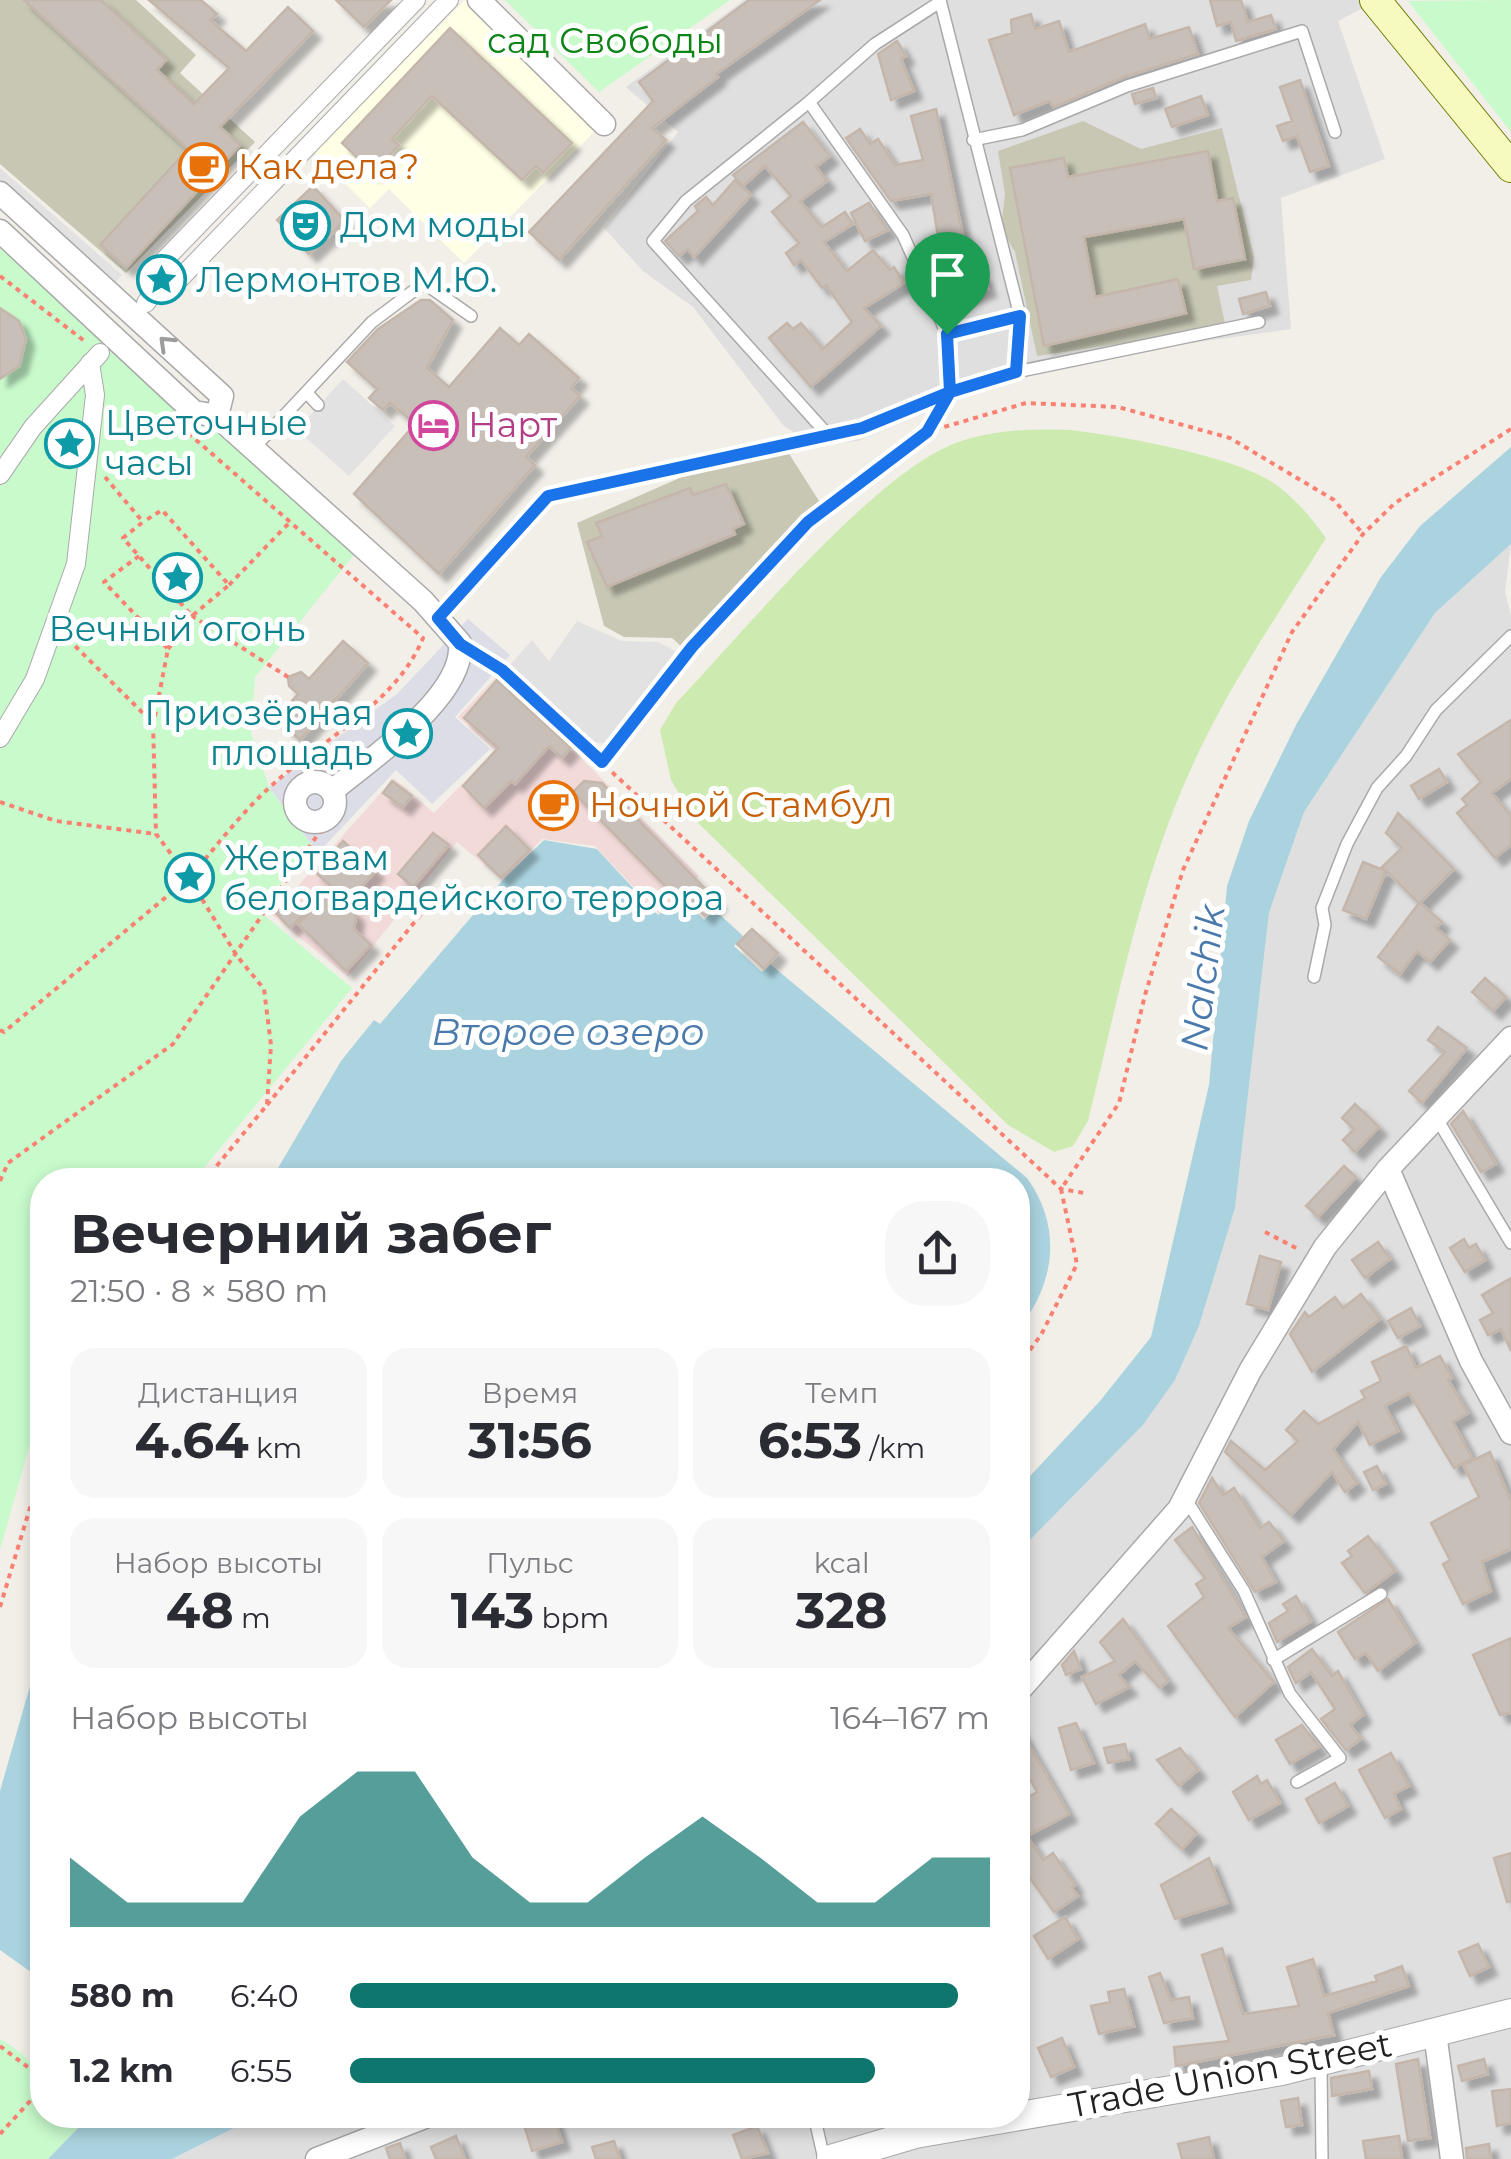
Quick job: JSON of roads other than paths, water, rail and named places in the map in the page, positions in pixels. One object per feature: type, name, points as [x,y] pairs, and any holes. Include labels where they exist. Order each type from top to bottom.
[{"type":"main road","points":[[1377,0],[1511,167]]},
{"type":"street","points":[[416,0],[148,277],[149,298],[166,293],[449,0]]},
{"type":"street","points":[[479,0],[604,124]]},
{"type":"street","points":[[0,193],[222,396],[217,416]]},
{"type":"street","points":[[23,214],[2,232],[194,412],[217,416],[438,618],[460,644],[454,680],[332,802]]},
{"type":"street","points":[[0,475],[33,426],[96,358],[76,564],[35,679],[0,738]]},
{"type":"street","points":[[1030,1679],[1108,1594],[1184,1498],[1250,1370],[1316,1261],[1388,1168],[1511,1038]]},
{"type":"street","points":[[1388,1168],[1471,1361],[1511,1433]]},
{"type":"street","name":"Trade Union Street","points":[[1030,2114],[1321,2062],[1511,2013]]},
{"type":"street","points":[[1434,2033],[1452,2159]]},
{"type":"street","points":[[318,2159],[397,2128]]},
{"type":"street","name":"Trade Union Street","points":[[827,2159],[949,2128]]},
{"type":"lane","points":[[828,434],[653,241],[686,201],[874,44],[940,1],[1020,316],[1016,372]]},
{"type":"lane","points":[[973,140],[1022,130],[1127,86],[1302,31],[1335,132]]},
{"type":"lane","points":[[808,102],[903,235],[947,334],[950,392]]},
{"type":"lane","points":[[252,450],[372,322],[424,283],[471,316]]},
{"type":"lane","points":[[947,334],[1020,316]]},
{"type":"lane","points":[[438,618],[548,496],[862,428],[950,392],[1016,372],[1258,322]]},
{"type":"lane","points":[[307,393],[318,405]]},
{"type":"lane","points":[[1314,976],[1325,925],[1322,908],[1347,844],[1377,788],[1406,756],[1436,710],[1511,636]]},
{"type":"lane","points":[[1436,1117],[1511,1243]]},
{"type":"lane","points":[[1184,1498],[1244,1591],[1290,1694],[1340,1758],[1297,1782]]},
{"type":"lane","points":[[1273,1660],[1380,1594]]},
{"type":"lane","points":[[1321,2062],[1322,2159]]},
{"type":"lane","points":[[818,2128],[827,2159]]},
{"type":"water","points":[[1511,447],[1511,544],[1435,613],[1304,812],[1269,913],[1235,1208],[1199,1326],[1175,1380],[1143,1425],[1030,1540],[1030,1476],[1100,1401],[1151,1337],[1209,1085],[1227,886],[1249,821],[1296,725],[1381,577],[1420,526]]},
{"type":"water","name":"Второе озеро","points":[[544,840],[597,849],[658,915],[681,897],[704,920],[715,910],[743,936],[734,946],[762,972],[770,964],[1015,1168],[278,1168],[341,1061],[374,1020],[380,1024],[502,881]]},
{"type":"water","name":"Второе озеро","points":[[1030,1183],[1046,1216],[1050,1236],[1047,1275],[1030,1312]]},
{"type":"water","points":[[30,1686],[30,1971],[0,1950],[0,1791]]},
{"type":"water","points":[[78,2128],[234,2128],[172,2159],[48,2159]]},
{"type":"place","name":"Как дела?","points":[[203,167]]},
{"type":"place","name":"Дом моды","points":[[305,225]]},
{"type":"place","name":"Лермонтов М.Ю.","points":[[161,280]]},
{"type":"place","name":"Нарт","points":[[433,425]]},
{"type":"place","name":"Цветочные часы","points":[[70,443]]},
{"type":"place","name":"Вечный огонь","points":[[177,577]]},
{"type":"place","name":"Приозёрная площадь","points":[[408,733]]},
{"type":"place","name":"Ночной Стамбул","points":[[554,805]]},
{"type":"place","name":"Жертвам белогвардейского террора","points":[[189,878]]},
{"type":"park label","name":"сад Свободы","points":[[605,41]]},
{"type":"water label","name":"Nalchik","points":[[1203,978]]}]
